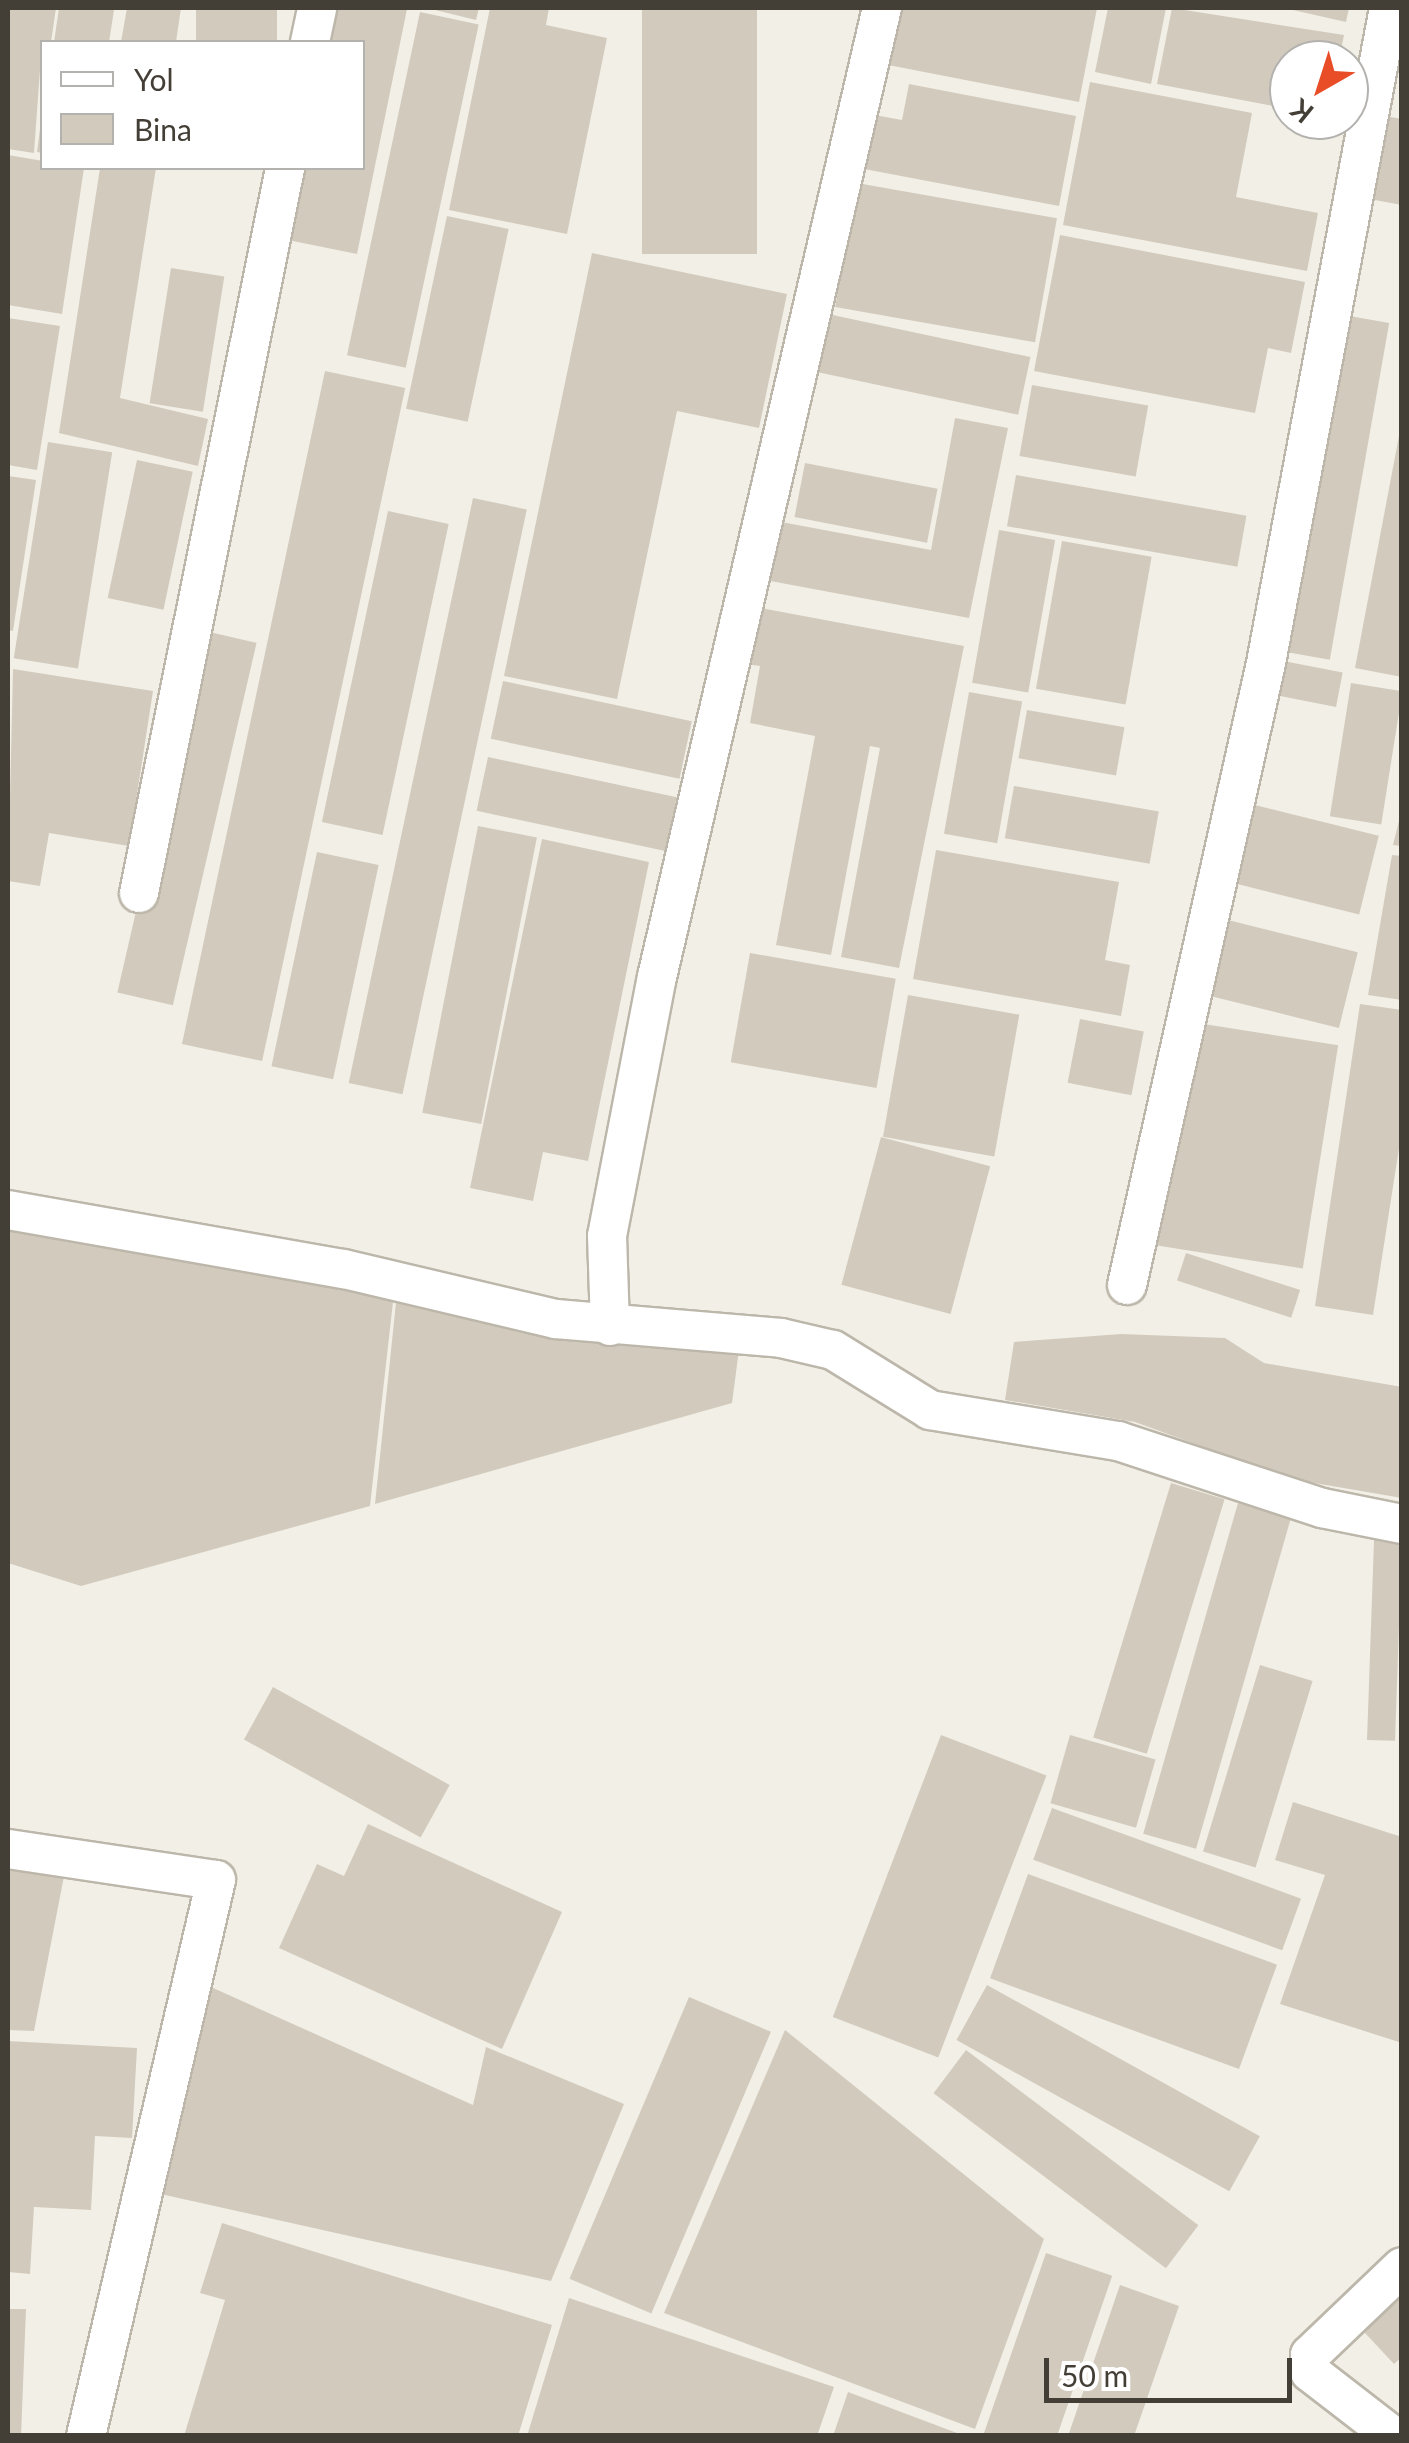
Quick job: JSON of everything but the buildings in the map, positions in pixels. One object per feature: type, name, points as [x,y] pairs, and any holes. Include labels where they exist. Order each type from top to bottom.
[{"type":"street","points":[[310,40],[317,8]]},
{"type":"street","points":[[610,1326],[607,1236],[657,977],[882,8]]},
{"type":"street","points":[[1126,1286],[1266,663],[1389,8]]},
{"type":"street","points":[[138,893],[286,170]]},
{"type":"street","points":[[8,1210],[610,1326],[740,1332],[834,1350],[930,1410],[1118,1441],[1322,1508],[1402,1524]]},
{"type":"street","points":[[8,1849],[216,1880],[86,2436]]},
{"type":"street","points":[[1390,2434],[1310,2372],[1310,2355],[1402,2267]]}]
